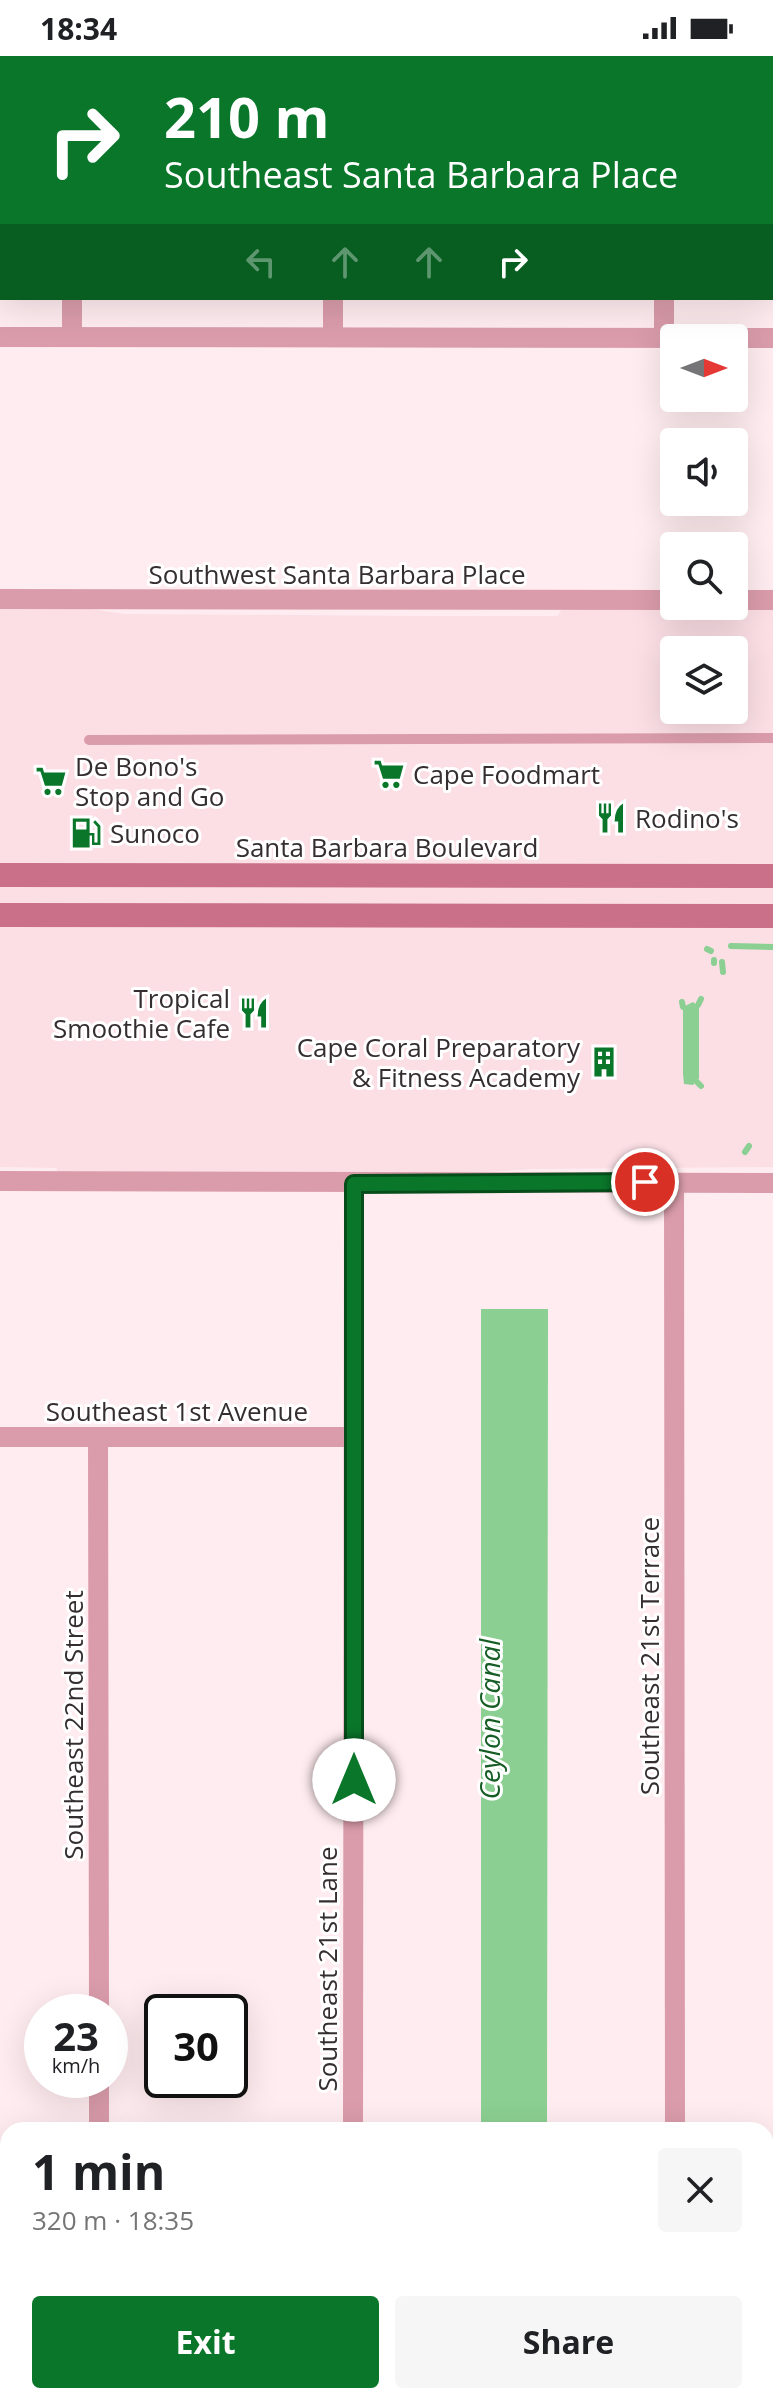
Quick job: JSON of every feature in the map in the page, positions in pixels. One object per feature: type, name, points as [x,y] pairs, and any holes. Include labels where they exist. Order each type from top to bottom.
[{"type":"main road","name":"Santa Barbara Boulevard","points":[[0,875],[773,876]]},
{"type":"main road","points":[[0,915],[773,916]]},
{"type":"street","points":[[72,300],[72,337]]},
{"type":"street","points":[[333,300],[333,337]]},
{"type":"street","points":[[664,300],[664,324]]},
{"type":"street","points":[[0,337],[660,337]]},
{"type":"street","points":[[748,338],[773,338]]},
{"type":"street","name":"Southwest Santa Barbara Place","points":[[0,599],[660,600]]},
{"type":"street","points":[[748,600],[773,600]]},
{"type":"street","points":[[0,1181],[773,1183]]},
{"type":"street","name":"Southeast 21st Terrace","points":[[674,1182],[675,2122]]},
{"type":"street","name":"Southeast 21st Lane","points":[[353,2122],[354,1184]]},
{"type":"street","name":"Southeast 1st Avenue","points":[[0,1437],[354,1437]]},
{"type":"street","name":"Southeast 22nd Street","points":[[98,1437],[99,1994]]},
{"type":"street","points":[[99,2098],[99,2122]]},
{"type":"lane","points":[[89,740],[773,738]]},
{"type":"shaded area","points":[[0,606],[70,606],[125,614],[423,616],[558,616],[563,606],[660,606],[660,620],[748,620],[748,607],[773,607],[773,1167],[531,1169],[471,1173],[57,1173],[57,1168],[0,1167]]},
{"type":"water","points":[[693,1002],[699,1007],[699,1079],[693,1085],[684,1084],[683,1007]]},
{"type":"water","name":"Ceylon Canal","points":[[481,1309],[548,1309],[547,2122],[481,2122]]},
{"type":"waterway","points":[[731,946],[773,947]]},
{"type":"waterway","points":[[707,949],[711,951]]},
{"type":"waterway","points":[[722,962],[723,972]]},
{"type":"waterway","points":[[698,1005],[701,999]]},
{"type":"waterway","points":[[682,1002],[683,1007]]},
{"type":"waterway","points":[[698,1083],[701,1086]]},
{"type":"waterway","points":[[745,1152],[749,1146]]},
{"type":"place","name":"Cape Foodmart","points":[[389,774]]},
{"type":"place","name":"De Bono's Stop and Go","points":[[51,781]]},
{"type":"place","name":"Rodino's","points":[[611,818]]},
{"type":"place","name":"Sunoco","points":[[86,833]]},
{"type":"place","name":"Tropical Smoothie Cafe","points":[[254,1013]]},
{"type":"place","name":"Cape Coral Preparatory & Fitness Academy","points":[[604,1062]]},
{"type":"route","points":[[354,1780],[354,1184],[645,1182]]}]
